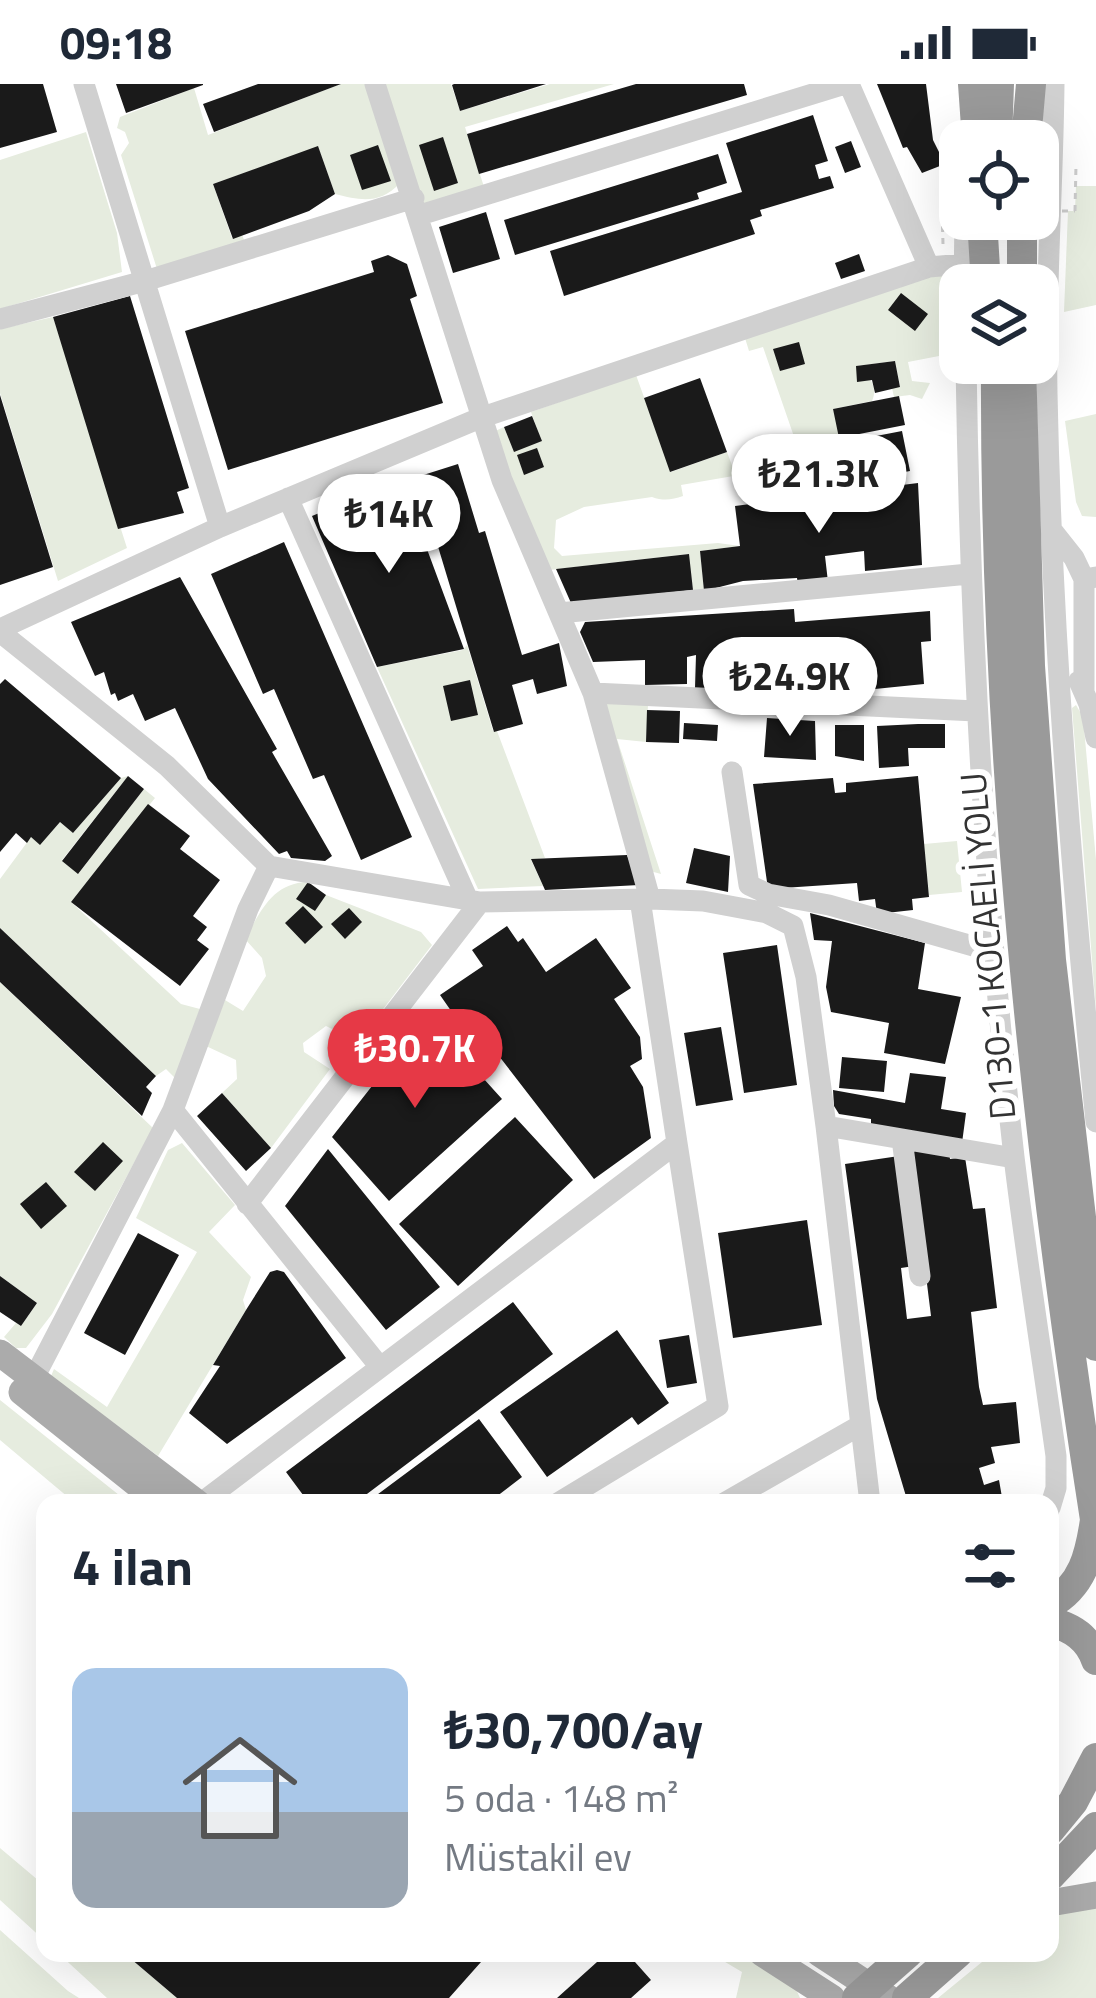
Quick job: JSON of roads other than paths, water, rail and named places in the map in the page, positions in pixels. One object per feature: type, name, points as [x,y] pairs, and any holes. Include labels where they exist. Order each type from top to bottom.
[{"type":"highway","points":[[971,84],[975,120]]},
{"type":"highway","points":[[998,120],[999,84]]},
{"type":"highway","points":[[1026,120],[1029,84]]},
{"type":"highway","name":"D130-1 KOCAELİ YOLU","points":[[994,384],[1012,812],[1031,1032],[1095,1523]]},
{"type":"highway","points":[[1022,384],[1030,666],[1051,961],[1096,1346]]},
{"type":"highway","points":[[1059,1596],[1082,1574],[1095,1523]]},
{"type":"highway","points":[[1059,1624],[1086,1641],[1096,1660]]},
{"type":"highway","points":[[1059,1817],[1096,1758]]},
{"type":"highway","points":[[1059,1866],[1096,1827]]},
{"type":"highway","points":[[857,1998],[898,1962]]},
{"type":"highway","points":[[907,1998],[948,1962]]},
{"type":"main road","points":[[0,1353],[187,1494]]},
{"type":"main road","points":[[0,1375],[150,1494]]},
{"type":"main road","points":[[1059,1902],[1096,1895]]},
{"type":"main road","points":[[776,1962],[832,1998]]},
{"type":"main road","points":[[833,1962],[888,1998]]},
{"type":"street","points":[[84,84],[220,527]]},
{"type":"street","points":[[375,84],[502,480],[593,693],[645,899],[718,1406],[573,1494]]},
{"type":"street","points":[[0,319],[847,84],[929,267]]},
{"type":"street","points":[[968,120],[971,84]]},
{"type":"street","points":[[1054,84],[1047,370],[1056,640],[1096,1122]]},
{"type":"street","points":[[869,1494],[826,1126],[806,976],[794,926],[767,913],[704,902],[474,902],[269,866],[166,766],[0,631],[220,527],[480,418],[929,267],[939,270]]},
{"type":"street","points":[[965,384],[976,711],[994,952],[1014,1157],[1056,1456],[1054,1494]]},
{"type":"street","points":[[288,498],[474,902]]},
{"type":"street","points":[[1052,529],[1090,578],[1084,692]]},
{"type":"street","points":[[560,613],[970,574]]},
{"type":"street","points":[[1056,640],[1084,692],[1096,738]]},
{"type":"street","points":[[593,693],[976,711]]},
{"type":"street","points":[[733,772],[749,885],[768,894],[865,914],[994,952]]},
{"type":"street","points":[[34,1378],[173,1110],[248,909],[269,866]]},
{"type":"street","points":[[247,1204],[474,902]]},
{"type":"street","points":[[173,1110],[380,1367]]},
{"type":"street","points":[[826,1126],[1014,1157]]},
{"type":"street","points":[[902,1138],[920,1276]]},
{"type":"street","points":[[211,1494],[677,1143]]},
{"type":"street","points":[[740,1494],[860,1426]]}]
